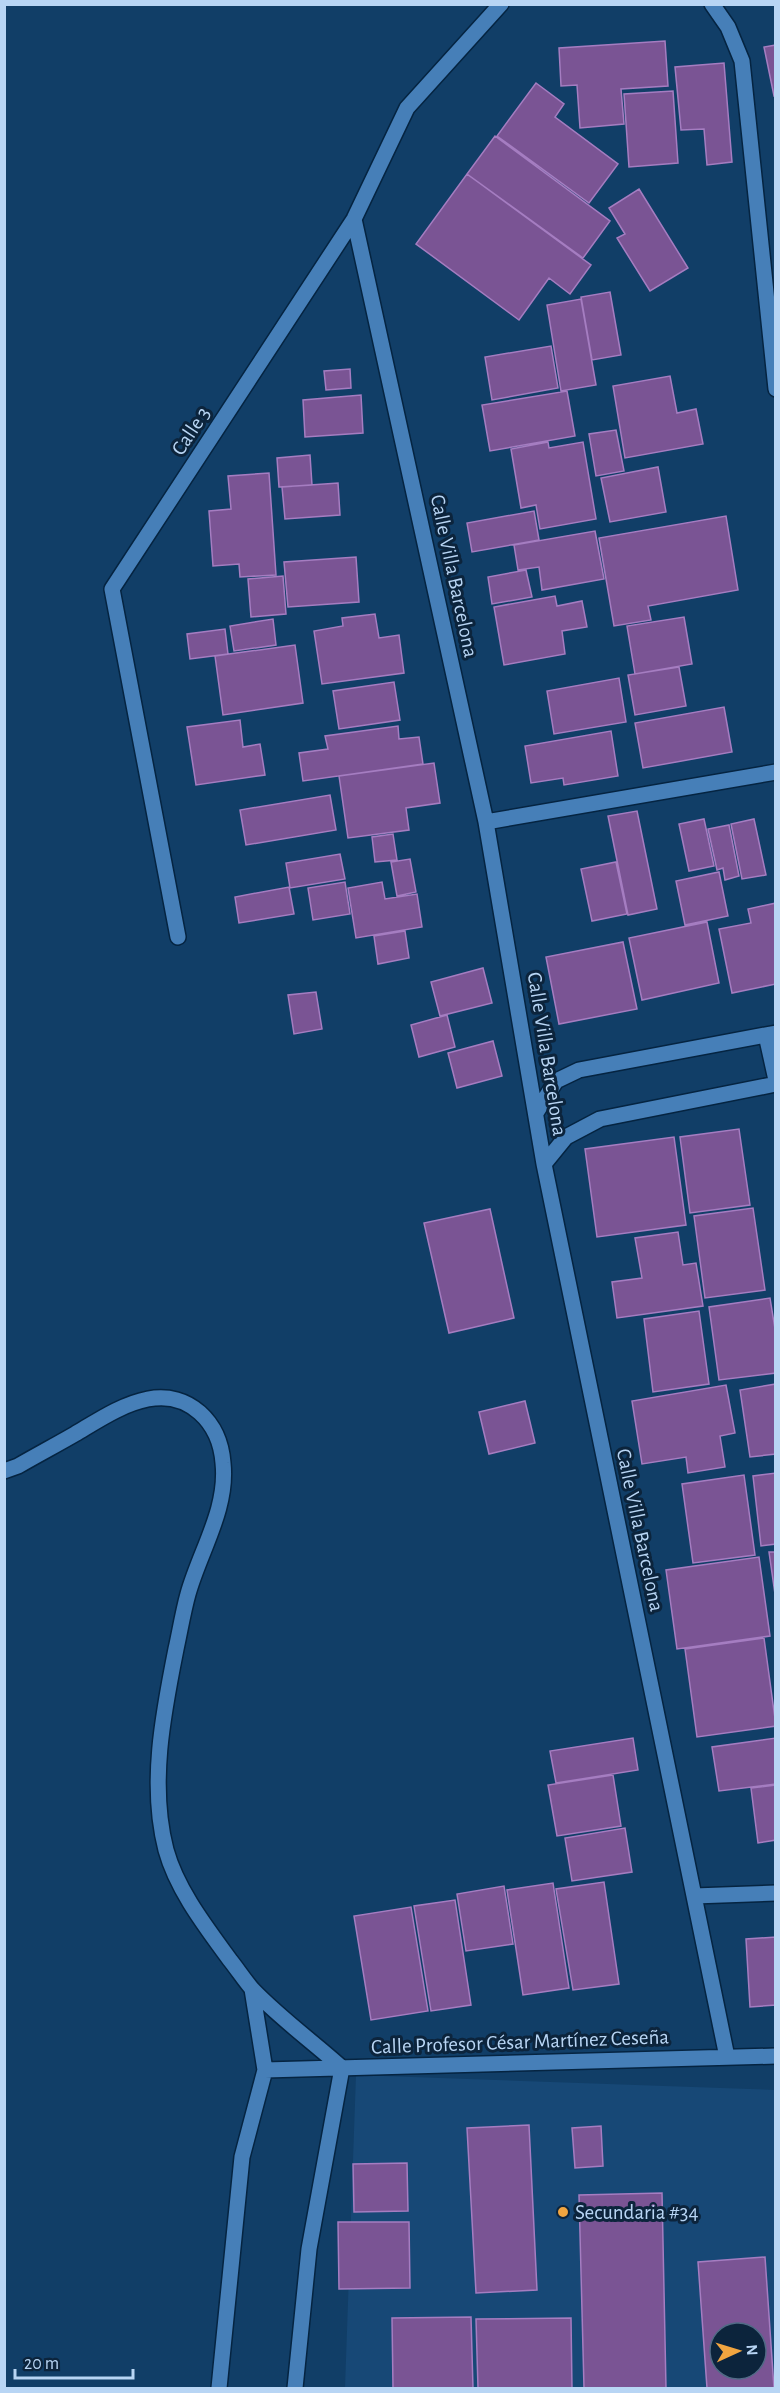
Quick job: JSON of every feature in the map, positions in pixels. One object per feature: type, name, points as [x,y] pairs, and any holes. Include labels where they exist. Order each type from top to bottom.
[{"type":"street","name":"Calle 3","points":[[178,937],[112,590],[354,219],[407,108],[501,4]]},
{"type":"street","points":[[712,4],[728,27],[741,61],[776,389]]},
{"type":"street","name":"Calle Villa Barcelona","points":[[354,219],[486,822],[544,1164],[727,2057]]},
{"type":"street","points":[[486,822],[776,772]]},
{"type":"street","points":[[536,1113],[556,1081],[579,1070],[771,1034],[776,1082],[600,1119],[566,1137],[544,1164]]},
{"type":"street","points":[[4,1471],[18,1466],[109,1415],[147,1399],[172,1398],[192,1405],[209,1421],[218,1437],[223,1462],[222,1494],[210,1537],[188,1594],[171,1676],[159,1750],[159,1812],[167,1852],[184,1891],[212,1936],[252,1989],[342,2068],[309,2249],[295,2388]]},
{"type":"street","points":[[694,1896],[776,1893]]},
{"type":"street","points":[[219,2388],[242,2157],[265,2070],[252,1989]]},
{"type":"street","name":"Calle Profesor César Martínez Ceseña","points":[[265,2070],[776,2056]]},
{"type":"shaded area","name":"Secundaria #34","points":[[356,2075],[775,2090],[775,2388],[345,2388]]},
{"type":"building","points":[[665,41],[668,86],[621,89],[624,124],[580,128],[577,85],[561,86],[559,48]]},
{"type":"building","points":[[776,45],[776,95],[774,96],[764,47]]},
{"type":"building","points":[[724,63],[732,162],[707,165],[704,129],[681,130],[675,67]]},
{"type":"building","points":[[536,83],[564,104],[555,117],[618,164],[589,203],[497,136]]},
{"type":"building","points":[[673,91],[678,163],[629,167],[624,94]]},
{"type":"building","points":[[495,136],[610,221],[583,258],[467,174]]},
{"type":"building","points":[[467,174],[591,265],[570,294],[549,278],[519,320],[416,244]]},
{"type":"building","points":[[639,189],[688,268],[650,291],[617,238],[625,234],[609,208]]},
{"type":"building","points":[[610,292],[621,355],[592,360],[581,297]]},
{"type":"building","points":[[581,299],[596,385],[561,391],[547,305]]},
{"type":"building","points":[[551,346],[558,388],[492,400],[485,357]]},
{"type":"building","points":[[350,369],[351,388],[326,390],[324,371]]},
{"type":"building","points":[[670,376],[677,413],[696,409],[703,444],[625,458],[613,386]]},
{"type":"building","points":[[567,391],[575,436],[490,451],[482,405]]},
{"type":"building","points":[[361,395],[363,433],[305,437],[303,400]]},
{"type":"building","points":[[616,430],[624,471],[596,476],[589,434]]},
{"type":"building","points":[[548,442],[549,448],[583,442],[596,519],[540,529],[536,505],[521,508],[511,449]]},
{"type":"building","points":[[310,455],[312,485],[279,487],[277,458]]},
{"type":"building","points":[[658,467],[666,512],[610,522],[601,478]]},
{"type":"building","points":[[269,473],[276,575],[240,577],[239,564],[213,566],[209,511],[231,509],[228,476]]},
{"type":"building","points":[[338,483],[340,515],[285,519],[282,487]]},
{"type":"building","points":[[534,511],[539,540],[472,552],[467,523]]},
{"type":"building","points":[[726,516],[738,590],[648,606],[651,620],[614,626],[599,538]]},
{"type":"building","points":[[595,531],[604,579],[542,590],[539,567],[518,570],[514,545]]},
{"type":"building","points":[[356,557],[359,602],[288,607],[284,562]]},
{"type":"building","points":[[526,570],[532,597],[492,604],[488,577]]},
{"type":"building","points":[[283,576],[286,614],[251,617],[248,579]]},
{"type":"building","points":[[555,596],[557,606],[582,601],[587,627],[562,631],[565,654],[504,665],[494,607]]},
{"type":"building","points":[[375,614],[379,638],[399,635],[404,673],[322,684],[314,631],[343,626],[342,618]]},
{"type":"building","points":[[684,617],[692,664],[635,674],[627,626]]},
{"type":"building","points":[[273,619],[276,645],[234,651],[230,626]]},
{"type":"building","points":[[225,629],[228,654],[190,659],[187,634]]},
{"type":"building","points":[[295,645],[303,703],[223,715],[215,656]]},
{"type":"building","points":[[679,667],[686,706],[635,715],[628,675]]},
{"type":"building","points":[[619,678],[626,722],[554,734],[547,691]]},
{"type":"building","points":[[394,682],[400,720],[339,729],[333,691]]},
{"type":"building","points":[[724,707],[732,752],[643,768],[635,723]]},
{"type":"building","points":[[240,720],[243,747],[260,744],[265,775],[196,785],[187,727]]},
{"type":"building","points":[[398,726],[399,739],[419,737],[423,764],[303,781],[299,753],[328,749],[325,736]]},
{"type":"building","points":[[611,731],[618,776],[564,785],[563,778],[531,783],[525,746]]},
{"type":"building","points":[[434,763],[440,803],[406,808],[409,830],[348,838],[339,776]]},
{"type":"building","points":[[330,795],[336,830],[246,845],[240,810]]},
{"type":"building","points":[[637,811],[657,909],[628,915],[608,816]]},
{"type":"building","points":[[704,819],[714,866],[689,871],[679,824]]},
{"type":"building","points":[[754,819],[766,875],[742,879],[731,824]]},
{"type":"building","points":[[729,825],[739,876],[725,880],[723,868],[717,870],[708,829]]},
{"type":"building","points":[[393,834],[397,860],[375,862],[372,837]]},
{"type":"building","points":[[340,854],[345,879],[290,888],[286,863]]},
{"type":"building","points":[[410,859],[416,892],[397,896],[391,862]]},
{"type":"building","points":[[616,862],[627,914],[592,921],[581,869]]},
{"type":"building","points":[[719,872],[728,916],[685,925],[676,881]]},
{"type":"building","points":[[345,882],[350,914],[313,920],[308,888]]},
{"type":"building","points":[[382,882],[385,899],[417,894],[422,927],[356,938],[348,888]]},
{"type":"building","points":[[289,887],[294,914],[239,923],[235,897]]},
{"type":"building","points":[[776,903],[776,984],[732,993],[719,929],[751,923],[748,909]]},
{"type":"building","points":[[707,922],[719,983],[642,1000],[629,938]]},
{"type":"building","points":[[405,931],[409,958],[378,964],[374,936]]},
{"type":"building","points":[[623,942],[637,1009],[559,1024],[546,957]]},
{"type":"building","points":[[483,968],[492,1003],[440,1016],[431,982]]},
{"type":"building","points":[[316,992],[322,1029],[294,1034],[288,995]]},
{"type":"building","points":[[447,1015],[455,1047],[419,1057],[411,1025]]},
{"type":"building","points":[[493,1041],[502,1076],[457,1088],[448,1053]]},
{"type":"building","points":[[739,1129],[750,1205],[690,1213],[680,1137]]},
{"type":"building","points":[[674,1137],[686,1225],[597,1237],[585,1149]]},
{"type":"building","points":[[753,1208],[765,1290],[705,1298],[694,1216]]},
{"type":"building","points":[[490,1209],[514,1318],[449,1333],[424,1223]]},
{"type":"building","points":[[678,1232],[683,1265],[696,1263],[703,1306],[617,1318],[612,1282],[642,1278],[635,1238]]},
{"type":"building","points":[[770,1298],[776,1335],[776,1373],[719,1380],[709,1307]]},
{"type":"building","points":[[699,1311],[709,1384],[653,1392],[644,1319]]},
{"type":"building","points":[[776,1384],[776,1454],[750,1457],[740,1390]]},
{"type":"building","points":[[726,1385],[735,1433],[720,1436],[725,1467],[688,1473],[686,1457],[642,1464],[632,1401]]},
{"type":"building","points":[[525,1401],[535,1443],[489,1454],[479,1412]]},
{"type":"building","points":[[776,1473],[776,1544],[761,1546],[753,1476]]},
{"type":"building","points":[[744,1475],[755,1555],[693,1563],[682,1484]]},
{"type":"building","points":[[769,1552],[776,1552],[776,1601]]},
{"type":"building","points":[[759,1557],[770,1636],[677,1649],[666,1570]]},
{"type":"building","points":[[764,1638],[776,1726],[697,1737],[685,1649]]},
{"type":"building","points":[[633,1738],[638,1770],[556,1783],[550,1751]]},
{"type":"building","points":[[776,1738],[776,1784],[719,1791],[712,1747]]},
{"type":"building","points":[[613,1775],[621,1826],[557,1836],[548,1785]]},
{"type":"building","points":[[776,1785],[776,1840],[758,1843],[751,1788]]},
{"type":"building","points":[[625,1828],[632,1872],[572,1881],[565,1838]]},
{"type":"building","points":[[604,1882],[619,1984],[573,1990],[556,1889]]},
{"type":"building","points":[[553,1883],[569,1988],[523,1995],[507,1890]]},
{"type":"building","points":[[504,1886],[513,1944],[466,1951],[457,1894]]},
{"type":"building","points":[[455,1900],[471,2005],[431,2011],[414,1906]]},
{"type":"building","points":[[411,1907],[428,2011],[371,2020],[354,1916]]},
{"type":"building","points":[[776,1937],[776,2005],[750,2007],[746,1939]]},
{"type":"building","points":[[529,2125],[537,2290],[476,2293],[467,2128]]},
{"type":"building","points":[[601,2126],[603,2166],[575,2168],[572,2128]]},
{"type":"building","points":[[407,2163],[408,2211],[354,2212],[353,2164]]},
{"type":"building","points":[[662,2193],[666,2388],[584,2388],[579,2195]]},
{"type":"building","points":[[338,2222],[409,2222],[410,2288],[339,2289]]},
{"type":"building","points":[[765,2257],[774,2388],[707,2388],[698,2262]]},
{"type":"building","points":[[471,2317],[473,2388],[393,2388],[392,2318]]},
{"type":"building","points":[[571,2318],[572,2388],[478,2388],[476,2319]]},
{"type":"place","name":"Secundaria #34","points":[[563,2212]]}]
